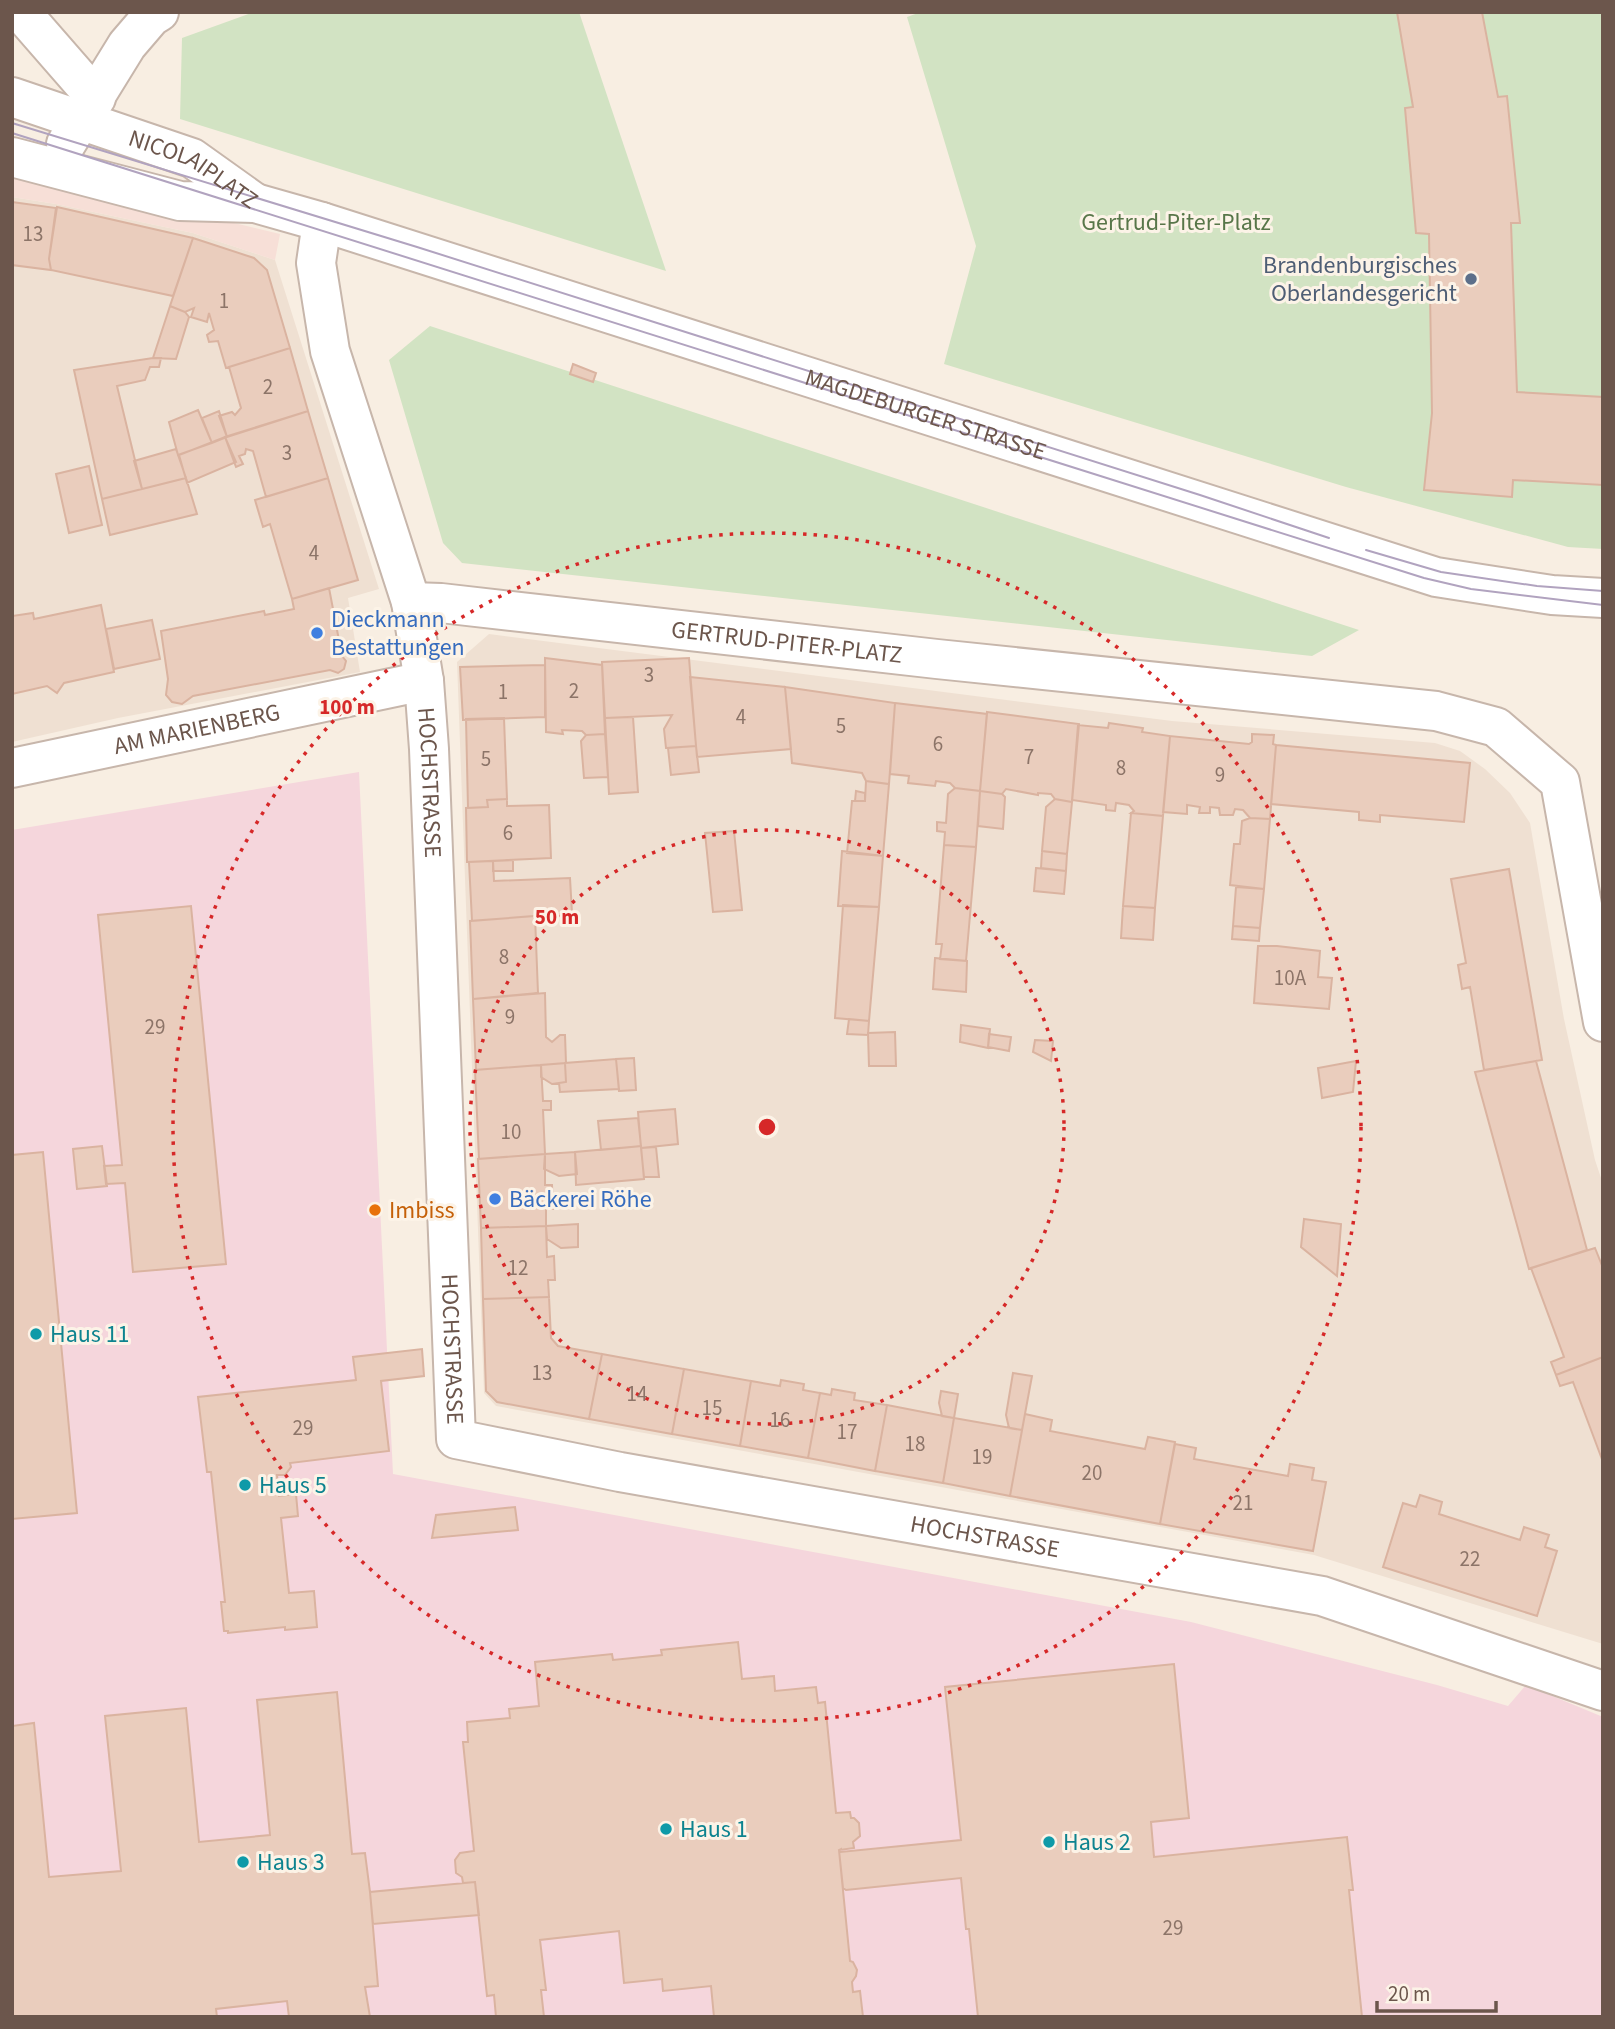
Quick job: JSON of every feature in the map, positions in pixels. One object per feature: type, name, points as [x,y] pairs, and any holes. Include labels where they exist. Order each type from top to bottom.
[{"type":"street","name":"NICOLAIPLATZ","points":[[22,12],[89,110]]},
{"type":"street","points":[[53,166],[127,45],[151,17],[159,12]]},
{"type":"street","name":"NICOLAIPLATZ","points":[[12,97],[89,110],[192,158],[255,202]]},
{"type":"street","name":"NICOLAIPLATZ","points":[[12,156],[180,201],[255,202]]},
{"type":"street","name":"MAGDEBURGER STRASSE","points":[[255,202],[1436,577],[1552,595],[1603,598]]},
{"type":"street","name":"HOCHSTRASSE","points":[[322,222],[316,263],[330,351],[411,602],[424,681],[429,749],[456,1439],[620,1472],[1322,1596],[1603,1690]]},
{"type":"street","name":"GERTRUD-PITER-PLATZ","points":[[411,602],[441,603],[937,659],[1436,710],[1496,727],[1560,782],[1603,1022]]},
{"type":"street","name":"AM MARIENBERG","points":[[12,768],[424,681]]},
{"type":"shaded area","points":[[12,173],[280,234],[275,260],[193,233],[12,197]]},
{"type":"shaded area","points":[[12,197],[193,233],[275,260],[379,589],[348,598],[360,672],[118,718],[12,742]]},
{"type":"shaded area","points":[[489,634],[1172,721],[1435,743],[1460,751],[1485,769],[1510,793],[1530,823],[1564,1019],[1595,1160],[1603,1184],[1603,1644],[1314,1555],[496,1406],[484,1393],[457,662]]},
{"type":"shaded area","points":[[359,772],[393,1474],[1191,1622],[1437,1685],[1508,1706],[1526,1685],[1603,1717],[1603,2017],[12,2017],[12,830]]},
{"type":"green space","points":[[254,12],[579,12],[666,271],[180,119],[182,38]]},
{"type":"green space","name":"Gertrud-Piter-Platz","points":[[921,12],[1603,12],[1603,549],[1568,547],[1346,487],[944,364],[976,246],[907,17]]},
{"type":"green space","points":[[430,326],[1359,630],[1312,656],[462,563],[443,543],[389,360]]},
{"type":"building","name":"Brandenburgisches Oberlandesgericht","points":[[1397,12],[1482,12],[1498,97],[1507,96],[1520,223],[1511,223],[1517,392],[1603,397],[1603,485],[1513,480],[1512,497],[1424,490],[1432,413],[1429,234],[1416,233],[1405,108],[1413,107]]},
{"type":"building","points":[[12,202],[56,208],[49,259],[51,270],[12,265]]},
{"type":"building","points":[[57,207],[193,238],[173,296],[51,270],[49,259]]},
{"type":"building","points":[[193,238],[254,258],[267,270],[290,348],[226,368],[218,341],[209,342],[207,335],[214,330],[209,313],[207,322],[191,317],[194,308],[185,312],[170,306]]},
{"type":"building","points":[[170,306],[185,312],[189,317],[176,359],[153,358]]},
{"type":"building","points":[[290,348],[308,411],[227,437],[219,416],[232,412],[235,415],[241,408],[229,367]]},
{"type":"building","points":[[161,358],[159,367],[150,367],[145,380],[117,386],[142,489],[102,499],[74,370]]},
{"type":"building","points":[[573,364],[596,373],[593,382],[570,374]]},
{"type":"building","points":[[198,410],[212,443],[178,455],[169,422]]},
{"type":"building","points":[[219,411],[227,437],[212,443],[202,418]]},
{"type":"building","points":[[308,411],[328,478],[266,497],[253,451],[246,449],[245,454],[239,456],[243,464],[236,467],[225,437]]},
{"type":"building","points":[[225,437],[236,462],[187,483],[179,455]]},
{"type":"building","points":[[176,449],[186,478],[142,489],[134,461]]},
{"type":"building","points":[[89,466],[102,525],[69,533],[56,474]]},
{"type":"building","points":[[186,478],[197,514],[110,535],[102,499]]},
{"type":"building","points":[[328,478],[358,580],[292,599],[270,524],[263,527],[255,500]]},
{"type":"building","points":[[329,588],[342,656],[346,661],[344,669],[338,673],[330,670],[193,696],[182,704],[172,702],[166,695],[168,679],[161,631],[264,611],[265,615],[294,609],[292,599]]},
{"type":"building","points":[[101,605],[114,672],[64,683],[57,693],[47,686],[12,694],[12,616],[33,613],[34,619]]},
{"type":"building","points":[[152,620],[160,659],[114,669],[106,629]]},
{"type":"building","points":[[545,658],[602,665],[605,734],[586,735],[582,731],[562,730],[563,734],[546,732]]},
{"type":"building","points":[[689,658],[696,746],[666,748],[664,729],[672,715],[605,718],[602,662]]},
{"type":"building","points":[[545,665],[545,717],[463,720],[460,667]]},
{"type":"building","points":[[690,677],[785,687],[791,749],[697,757]]},
{"type":"building","points":[[785,687],[895,703],[889,784],[866,781],[862,773],[792,763]]},
{"type":"building","points":[[895,703],[987,714],[980,791],[955,788],[950,783],[936,781],[935,786],[908,783],[909,776],[890,774]]},
{"type":"building","points":[[987,712],[1079,724],[1072,802],[1055,799],[1051,794],[1038,795],[1006,789],[1002,794],[980,791]]},
{"type":"building","points":[[633,717],[638,792],[609,794],[605,718]]},
{"type":"building","points":[[504,718],[507,799],[487,800],[488,807],[468,808],[466,719]]},
{"type":"building","points":[[1109,723],[1143,728],[1142,732],[1170,736],[1163,816],[1131,813],[1134,811],[1129,805],[1116,803],[1115,811],[1106,810],[1106,805],[1072,800],[1078,725],[1108,728]]},
{"type":"building","points":[[605,734],[608,777],[584,778],[581,741],[586,735]]},
{"type":"building","points":[[1252,734],[1274,735],[1273,744],[1276,745],[1270,819],[1250,818],[1243,810],[1235,809],[1233,815],[1220,815],[1219,808],[1210,807],[1210,813],[1199,813],[1200,807],[1187,805],[1187,814],[1163,812],[1170,736],[1249,744],[1252,742]]},
{"type":"building","points":[[1276,745],[1470,763],[1464,822],[1380,815],[1380,822],[1359,820],[1359,812],[1271,804]]},
{"type":"building","points":[[696,746],[699,772],[671,775],[668,748]]},
{"type":"building","points":[[866,781],[889,784],[883,856],[847,853],[852,801],[865,801]]},
{"type":"building","points":[[955,788],[980,791],[976,847],[944,845],[945,832],[937,831],[937,822],[946,823],[948,794]]},
{"type":"building","points":[[856,791],[865,793],[865,801],[855,801]]},
{"type":"building","points":[[980,791],[1002,794],[1005,797],[1003,829],[978,826]]},
{"type":"building","points":[[507,799],[507,806],[549,805],[551,858],[467,862],[466,808],[488,807],[487,800]]},
{"type":"building","points":[[1055,799],[1072,802],[1067,854],[1042,851],[1046,807]]},
{"type":"building","points":[[1131,813],[1163,816],[1155,908],[1123,906]]},
{"type":"building","points":[[1250,818],[1270,819],[1264,889],[1230,885],[1234,844],[1240,844],[1242,821]]},
{"type":"building","points":[[734,831],[742,910],[713,912],[705,833]]},
{"type":"building","points":[[944,845],[976,847],[966,961],[940,959],[942,944],[936,944]]},
{"type":"building","points":[[842,851],[883,856],[879,907],[838,906]]},
{"type":"building","points":[[1042,851],[1067,854],[1066,871],[1041,868]]},
{"type":"building","points":[[513,860],[513,871],[493,871],[493,861]]},
{"type":"building","points":[[493,861],[494,881],[570,878],[572,913],[472,921],[469,862]]},
{"type":"building","points":[[1036,868],[1066,871],[1064,894],[1034,891]]},
{"type":"building","points":[[1509,869],[1542,1060],[1484,1070],[1470,987],[1462,989],[1458,965],[1466,963],[1451,879]]},
{"type":"building","points":[[1236,887],[1264,889],[1260,928],[1233,926]]},
{"type":"building","points":[[843,905],[879,907],[869,1021],[835,1018]]},
{"type":"building","points":[[191,906],[226,1264],[133,1272],[125,1183],[106,1184],[104,1166],[122,1165],[98,915]]},
{"type":"building","points":[[1123,906],[1155,908],[1153,940],[1121,938]]},
{"type":"building","points":[[535,916],[538,993],[473,999],[470,921]]},
{"type":"building","points":[[1233,926],[1260,928],[1259,941],[1232,939]]},
{"type":"building","points":[[1258,946],[1320,951],[1318,977],[1332,978],[1329,1009],[1254,1003]]},
{"type":"building","points":[[935,958],[967,961],[966,992],[933,989]]},
{"type":"building","points":[[545,993],[546,1037],[552,1042],[560,1035],[565,1035],[566,1063],[476,1070],[473,999]]},
{"type":"building","points":[[849,1019],[869,1021],[868,1035],[847,1034]]},
{"type":"building","points":[[961,1025],[990,1029],[988,1048],[960,1042]]},
{"type":"building","points":[[895,1032],[896,1066],[869,1066],[868,1033]]},
{"type":"building","points":[[989,1034],[1011,1037],[1009,1051],[988,1047]]},
{"type":"building","points":[[1035,1040],[1053,1041],[1051,1061],[1033,1052]]},
{"type":"building","points":[[634,1058],[636,1090],[619,1091],[616,1059]]},
{"type":"building","points":[[616,1059],[619,1089],[560,1092],[559,1083],[566,1082],[565,1063]]},
{"type":"building","points":[[1356,1061],[1353,1092],[1322,1098],[1318,1068]]},
{"type":"building","points":[[1536,1061],[1587,1250],[1529,1269],[1475,1072]]},
{"type":"building","points":[[565,1063],[566,1082],[552,1084],[541,1077],[541,1065]]},
{"type":"building","points":[[541,1065],[543,1101],[551,1101],[551,1110],[543,1110],[545,1154],[479,1159],[475,1070]]},
{"type":"building","points":[[675,1109],[678,1144],[641,1148],[638,1112]]},
{"type":"building","points":[[638,1118],[641,1146],[601,1150],[598,1121]]},
{"type":"building","points":[[102,1146],[107,1186],[77,1189],[73,1149]]},
{"type":"building","points":[[641,1146],[644,1179],[576,1185],[575,1152]]},
{"type":"building","points":[[656,1147],[659,1177],[644,1177],[641,1148]]},
{"type":"building","name":"Haus 11","points":[[43,1152],[77,1513],[12,1519],[12,1155]]},
{"type":"building","points":[[575,1152],[577,1174],[559,1176],[544,1169],[545,1154]]},
{"type":"building","points":[[545,1154],[545,1185],[552,1185],[553,1209],[546,1209],[546,1226],[481,1228],[478,1159]]},
{"type":"building","points":[[1304,1219],[1341,1224],[1337,1276],[1301,1247]]},
{"type":"building","points":[[578,1224],[578,1247],[561,1248],[547,1239],[546,1226]]},
{"type":"building","points":[[546,1226],[547,1257],[554,1256],[555,1280],[548,1280],[549,1297],[483,1299],[481,1228]]},
{"type":"building","points":[[1595,1248],[1603,1268],[1603,1357],[1556,1375],[1551,1362],[1564,1357],[1531,1268]]},
{"type":"building","points":[[549,1297],[551,1338],[558,1346],[602,1354],[589,1419],[497,1402],[486,1391],[483,1299]]},
{"type":"building","name":"Haus 5","points":[[422,1349],[424,1376],[381,1381],[389,1451],[290,1463],[291,1467],[285,1475],[277,1475],[279,1496],[296,1494],[298,1516],[281,1518],[289,1593],[314,1591],[317,1627],[285,1630],[285,1627],[228,1633],[224,1631],[221,1602],[225,1602],[211,1472],[207,1472],[198,1397],[356,1380],[353,1357]]},
{"type":"building","points":[[602,1354],[684,1369],[672,1434],[589,1419]]},
{"type":"building","points":[[1603,1357],[1603,1462],[1573,1382],[1560,1386],[1556,1375]]},
{"type":"building","points":[[684,1369],[751,1381],[740,1446],[672,1434]]},
{"type":"building","points":[[1013,1373],[1032,1376],[1022,1430],[1009,1428],[1006,1415]]},
{"type":"building","points":[[781,1380],[804,1384],[803,1390],[820,1393],[808,1458],[740,1446],[751,1381],[780,1386]]},
{"type":"building","points":[[832,1389],[855,1393],[854,1400],[887,1405],[875,1471],[808,1458],[820,1393],[831,1395]]},
{"type":"building","points":[[941,1391],[958,1394],[954,1418],[942,1416],[939,1403]]},
{"type":"building","points":[[887,1405],[954,1418],[943,1483],[875,1471]]},
{"type":"building","points":[[1025,1414],[1052,1420],[1050,1431],[1145,1449],[1148,1437],[1175,1442],[1160,1524],[1010,1496]]},
{"type":"building","points":[[954,1418],[1022,1430],[1010,1496],[943,1483]]},
{"type":"building","points":[[1175,1444],[1196,1448],[1194,1459],[1288,1476],[1290,1464],[1314,1468],[1312,1480],[1326,1482],[1313,1551],[1160,1524]]},
{"type":"building","points":[[1420,1495],[1442,1502],[1439,1514],[1520,1540],[1524,1527],[1549,1535],[1545,1547],[1557,1551],[1537,1616],[1383,1567],[1403,1503],[1416,1507]]},
{"type":"building","points":[[515,1507],[518,1530],[432,1538],[436,1515]]},
{"type":"building","name":"Haus 1","points":[[738,1642],[742,1679],[774,1676],[775,1691],[816,1687],[818,1703],[825,1702],[836,1813],[850,1812],[851,1818],[859,1823],[860,1836],[853,1842],[854,1848],[839,1850],[850,1961],[857,1970],[852,1982],[853,1992],[860,1991],[863,2017],[714,2017],[711,1986],[663,1991],[662,1979],[624,1983],[619,1931],[540,1940],[546,1990],[541,1990],[544,2017],[496,2017],[494,1995],[487,1996],[475,1882],[463,1883],[462,1877],[456,1873],[455,1860],[460,1853],[474,1851],[463,1742],[468,1742],[467,1722],[510,1718],[509,1709],[539,1706],[535,1662],[612,1654],[613,1660],[662,1655],[661,1650]]},
{"type":"building","name":"Haus 2","points":[[1174,1664],[1189,1818],[1151,1822],[1154,1857],[1347,1837],[1353,1890],[1349,1890],[1362,2017],[978,2017],[961,1878],[846,1890],[843,1888],[839,1850],[841,1849],[841,1852],[961,1840],[945,1687]]},
{"type":"building","name":"Haus 3","points":[[337,1692],[352,1854],[365,1853],[370,1892],[378,1986],[365,1987],[370,2017],[289,2017],[287,2001],[216,2009],[217,2017],[12,2017],[12,1726],[34,1723],[49,1877],[121,1871],[105,1716],[186,1708],[199,1842],[270,1835],[257,1700]]},
{"type":"building","points":[[475,1882],[479,1915],[373,1924],[370,1892]]},
{"type":"tram line","points":[[12,123],[417,247],[1329,538]]},
{"type":"tram line","points":[[12,133],[1424,578],[1471,589],[1603,605]]},
{"type":"tram line","points":[[1366,550],[1441,572],[1537,586],[1603,591]]},
{"type":"place","name":"Brandenburgisches Oberlandesgericht","points":[[1471,279]]},
{"type":"place","name":"Dieckmann Bestattungen","points":[[317,633]]},
{"type":"place","name":"Bäckerei Röhe","points":[[495,1199]]},
{"type":"place","name":"Imbiss","points":[[375,1210]]},
{"type":"place","name":"Haus 11","points":[[36,1334]]},
{"type":"place","name":"Haus 5","points":[[245,1485]]},
{"type":"place","name":"Haus 1","points":[[666,1829]]},
{"type":"place","name":"Haus 2","points":[[1049,1842]]},
{"type":"place","name":"Haus 3","points":[[243,1862]]}]
